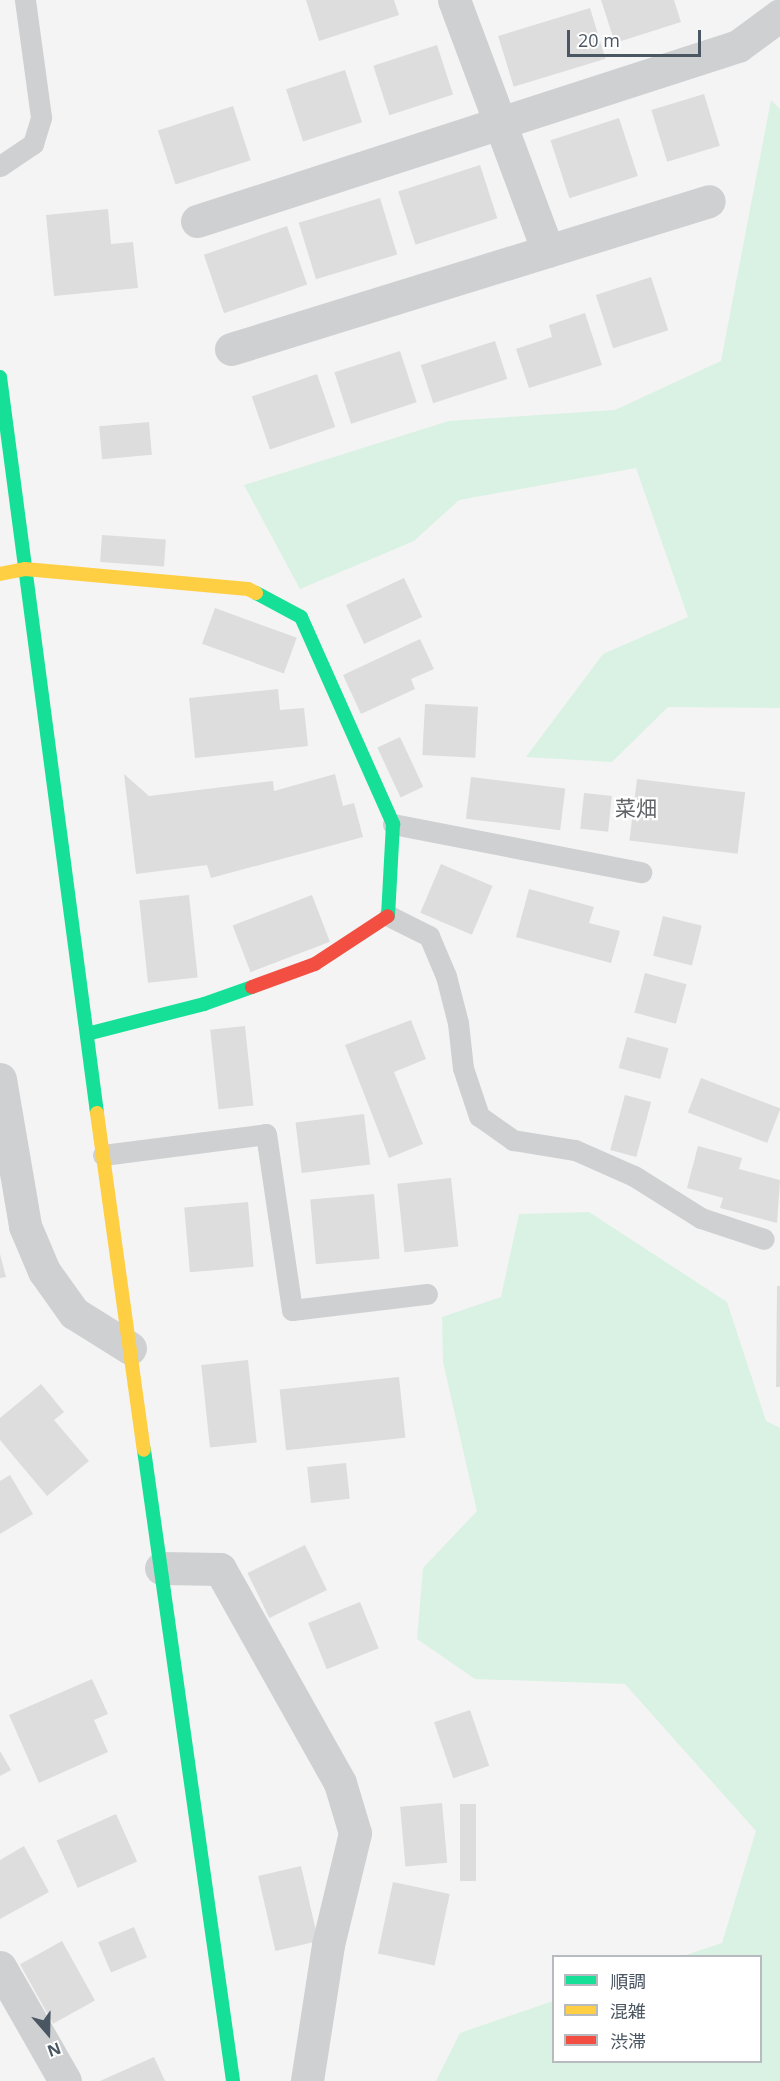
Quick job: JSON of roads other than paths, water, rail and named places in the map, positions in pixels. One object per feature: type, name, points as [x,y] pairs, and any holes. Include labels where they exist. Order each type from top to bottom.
[{"type":"street","points":[[454,0],[548,251]]},
{"type":"street","points":[[197,221],[738,46],[780,15]]},
{"type":"street","points":[[231,349],[709,201]]},
{"type":"street","points":[[0,377],[103,1155],[233,2081]]},
{"type":"street","points":[[0,574],[25,569],[248,589],[301,617],[393,824],[389,916],[315,964],[204,1004],[87,1034]]},
{"type":"street","points":[[0,1079],[25,1226],[44,1271],[74,1313],[130,1348]]},
{"type":"street","points":[[161,1568],[220,1569],[340,1784],[355,1833],[328,1945],[307,2081]]},
{"type":"street","points":[[0,1967],[65,2081]]},
{"type":"lane","points":[[0,166],[33,144],[41,117],[25,0]]},
{"type":"lane","points":[[393,824],[641,872]]},
{"type":"lane","points":[[389,916],[429,936],[446,976],[458,1023],[463,1068],[479,1116],[513,1140],[575,1150],[634,1176],[701,1218],[764,1239]]},
{"type":"lane","points":[[103,1155],[266,1134],[292,1310],[427,1294]]},
{"type":"district","name":"菜畑","points":[[636,808]]}]
